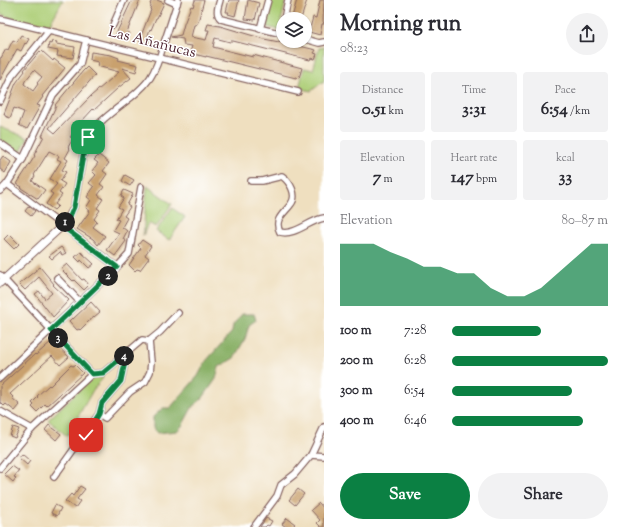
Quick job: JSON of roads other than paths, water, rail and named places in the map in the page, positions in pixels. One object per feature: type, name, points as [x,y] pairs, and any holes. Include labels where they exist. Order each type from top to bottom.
[{"type":"street","points":[[114,24],[124,0]]},
{"type":"street","points":[[92,374],[1,279],[62,226],[70,216],[74,207],[85,145],[88,137],[94,128],[145,84],[151,77],[178,2],[168,0]]},
{"type":"street","points":[[220,0],[217,12],[219,18],[276,33]]},
{"type":"street","points":[[260,29],[268,0]]},
{"type":"street","points":[[285,12],[288,0]]},
{"type":"street","name":"Las Añañucas","points":[[0,19],[298,92]]},
{"type":"street","points":[[0,101],[12,76],[49,31]]},
{"type":"street","points":[[0,191],[7,184],[23,158],[53,95],[80,64],[86,40]]},
{"type":"street","points":[[312,42],[319,43],[324,42]]},
{"type":"street","points":[[0,143],[23,158]]},
{"type":"street","points":[[251,181],[262,181],[282,176],[287,179],[293,190],[294,197],[292,204],[284,211],[278,223],[280,232],[288,233],[316,220],[324,218]]},
{"type":"street","points":[[7,184],[117,267]]},
{"type":"street","points":[[0,378],[129,254],[141,187]]},
{"type":"street","points":[[57,278],[80,302]]},
{"type":"street","points":[[0,468],[32,429],[92,374],[103,373],[142,340],[149,341],[178,313]]},
{"type":"street","points":[[99,414],[105,418],[130,392],[145,382],[150,372],[151,362],[149,341]]},
{"type":"street","points":[[54,477],[99,414],[102,403],[121,381],[127,353]]},
{"type":"street","points":[[0,410],[32,429]]},
{"type":"street","points":[[254,527],[277,496],[282,485],[295,474],[311,455],[324,427]]},
{"type":"street","points":[[311,455],[324,456]]}]
